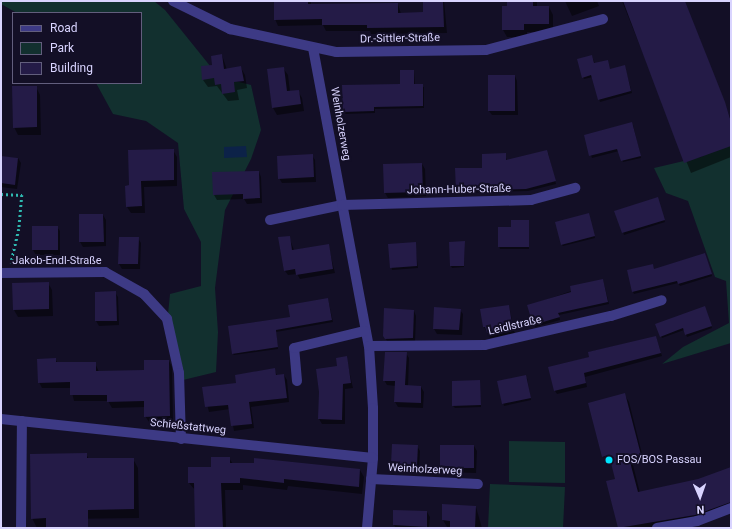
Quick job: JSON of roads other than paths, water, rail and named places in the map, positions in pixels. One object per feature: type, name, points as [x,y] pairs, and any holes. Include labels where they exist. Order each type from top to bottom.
[{"type":"street","name":"Dr.-Sittler-Straße","points":[[173,1],[198,16],[230,29],[336,52],[486,50],[603,19]]},
{"type":"street","name":"Weinholzerweg","points":[[314,48],[369,346],[374,408],[373,458],[367,528]]},
{"type":"street","name":"Johann-Huber-Straße","points":[[342,204],[531,200],[574,188]]},
{"type":"street","points":[[270,220],[342,204]]},
{"type":"street","name":"Jakob-Endl-Straße","points":[[5,273],[105,272],[144,294],[167,319],[179,373],[181,439]]},
{"type":"street","name":"Leidlstraße","points":[[369,346],[485,345],[611,316],[662,300]]},
{"type":"street","points":[[298,381],[294,348],[366,331]]},
{"type":"street","name":"Schießstattweg","points":[[1,419],[373,458]]},
{"type":"street","points":[[21,528],[22,421]]},
{"type":"street","name":"Weinholzerweg","points":[[371,480],[478,484]]},
{"type":"street","points":[[657,528],[697,521],[731,508]]},
{"type":"water","points":[[246,146],[247,157],[224,158],[224,147]]},
{"type":"place","name":"FOS/BOS Passau","points":[[609,460]]}]
